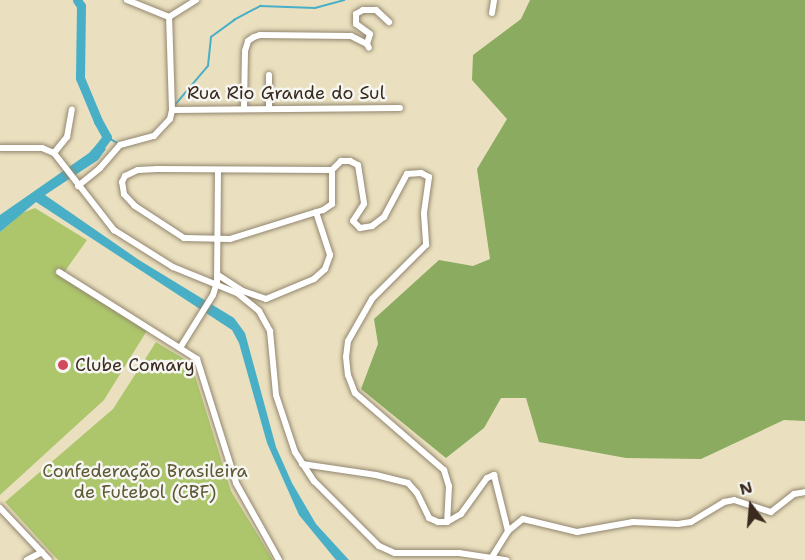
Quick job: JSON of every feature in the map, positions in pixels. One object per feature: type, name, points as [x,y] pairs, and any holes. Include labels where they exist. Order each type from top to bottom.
[{"type":"street","points":[[127,0],[169,18]]},
{"type":"street","points":[[169,18],[196,0]]},
{"type":"street","points":[[492,13],[494,0]]},
{"type":"street","points":[[244,108],[244,51],[248,41],[254,37],[261,35],[340,35],[358,38],[368,46],[370,33],[356,24],[356,14],[363,10],[376,10],[389,21]]},
{"type":"street","points":[[76,183],[100,168],[120,145],[147,139],[161,131],[170,119],[172,110],[169,18]]},
{"type":"street","points":[[269,75],[269,108]]},
{"type":"street","name":"Rua Rio Grande do Sul","points":[[172,110],[400,108]]},
{"type":"street","points":[[54,153],[67,137],[72,109]]},
{"type":"street","points":[[0,148],[42,148],[54,153],[105,222],[127,240],[173,267],[217,283],[242,296],[259,311],[271,335],[276,395],[289,437],[302,464],[314,481],[384,549],[411,555],[442,552],[506,560]]},
{"type":"street","points":[[332,170],[138,170],[125,176],[122,182],[124,194],[129,201],[174,233],[192,240],[241,236],[327,209],[332,204],[332,170],[341,161],[350,161],[358,165],[364,204],[353,221],[360,228],[372,226],[384,217],[407,174],[421,173],[429,177],[424,214],[428,235],[426,245],[372,299],[348,341],[346,357],[348,375],[355,393],[444,470],[449,486],[447,522]]},
{"type":"street","points":[[180,348],[209,301],[217,283],[218,170]]},
{"type":"street","points":[[218,275],[262,298],[274,297],[314,279],[325,269],[330,255],[316,212]]},
{"type":"street","points":[[59,272],[197,358],[236,483],[279,560]]},
{"type":"street","points":[[302,464],[376,475],[408,483],[417,493],[429,518],[447,522],[468,507],[492,475],[496,478],[508,531]]},
{"type":"street","points":[[492,557],[508,531],[518,521],[530,519],[577,532],[633,522],[691,522],[724,502],[734,500],[771,512],[794,494],[805,492]]},
{"type":"street","points":[[0,508],[49,560]]},
{"type":"street","points":[[27,560],[42,552]]},
{"type":"green space","points":[[530,0],[805,0],[805,421],[784,420],[701,459],[626,458],[539,442],[526,398],[501,398],[484,428],[446,458],[361,389],[378,344],[374,319],[439,260],[473,266],[490,259],[477,169],[507,119],[472,80],[473,55],[521,19]]},
{"type":"green space","name":"Clube Comary","points":[[35,208],[87,240],[63,274],[148,329],[104,400],[0,495],[0,232],[22,213]]},
{"type":"green space","name":"Confederação Brasileira de Futebol (CBF)","points":[[156,342],[191,363],[231,491],[273,560],[58,560],[5,502],[113,409]]},
{"type":"water","points":[[98,143],[106,149],[98,160],[45,195],[139,260],[234,318],[245,333],[276,447],[292,483],[316,524],[349,560],[336,560],[299,515],[267,443],[239,343],[232,330],[36,202],[0,232],[0,215],[89,153]]},
{"type":"waterway","points":[[77,0],[81,6],[80,78],[107,137],[95,153]]},
{"type":"waterway","points":[[175,105],[208,66],[211,37],[234,20],[260,6],[315,8],[344,0]]},
{"type":"waterway","points":[[107,137],[119,144]]},
{"type":"place","name":"Clube Comary","points":[[63,365]]}]
